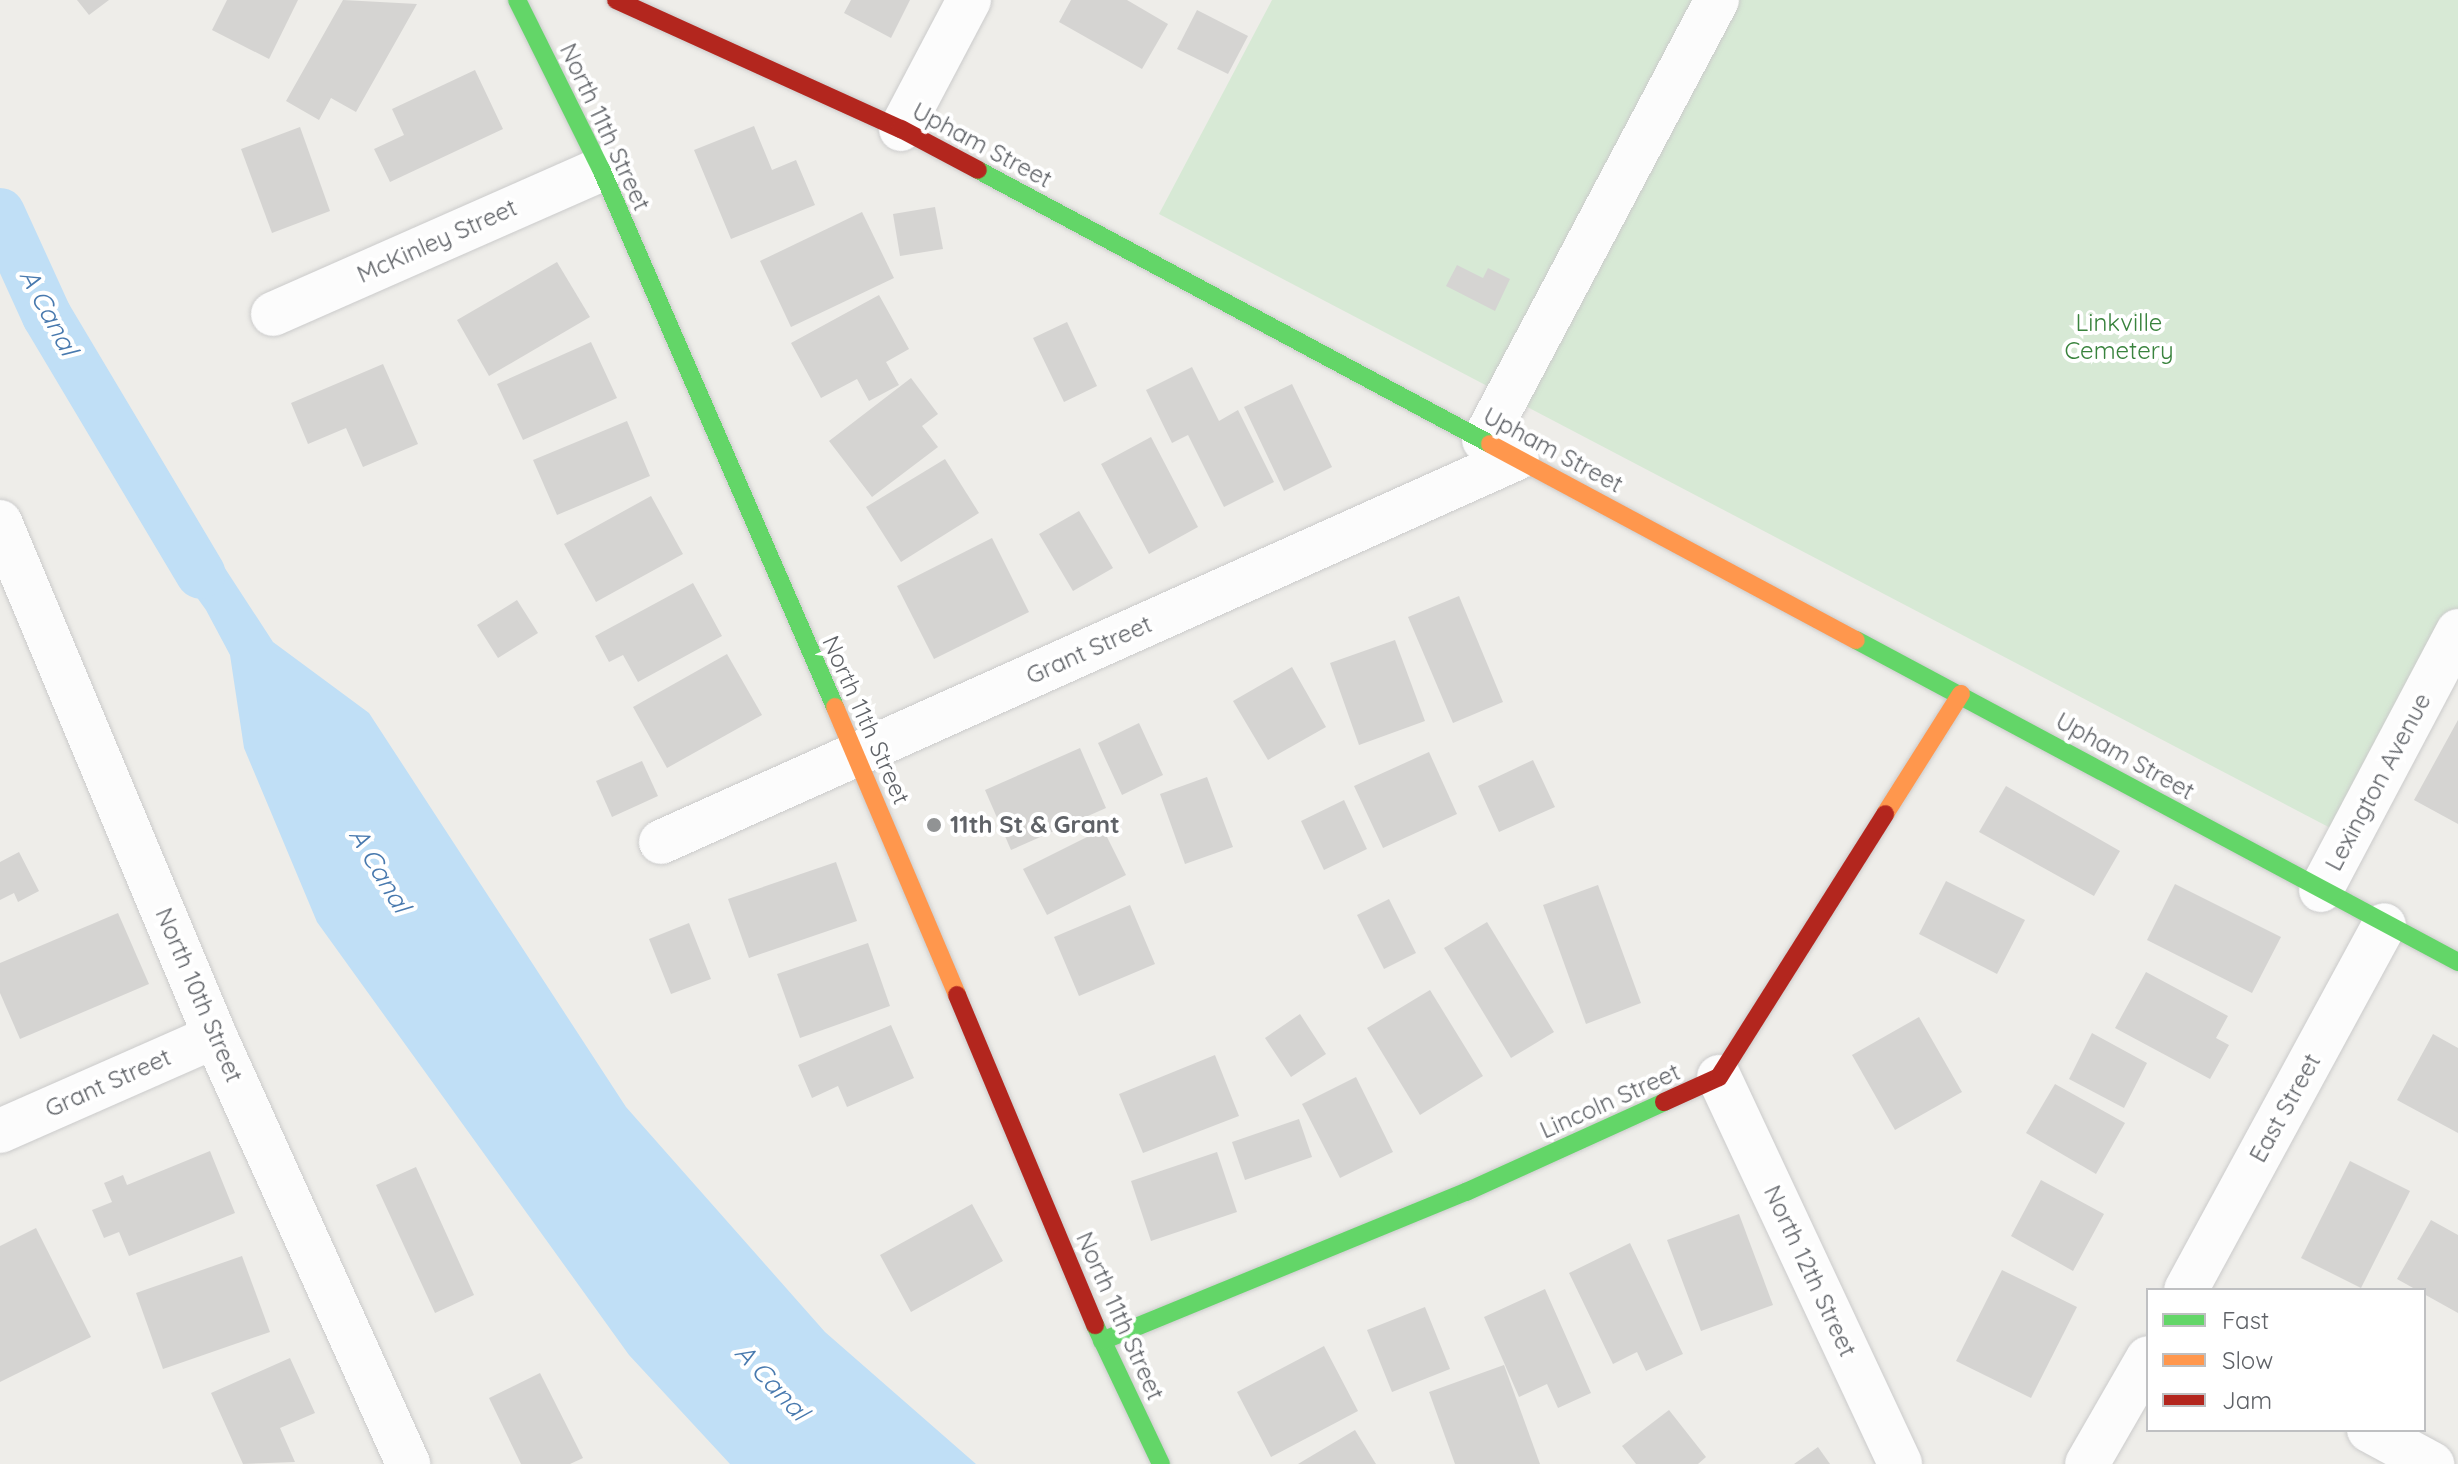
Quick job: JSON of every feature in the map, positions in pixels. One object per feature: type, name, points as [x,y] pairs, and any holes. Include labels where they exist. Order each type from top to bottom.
[{"type":"street","name":"North 11th Street","points":[[517,0],[601,169],[856,755],[1102,1341],[1161,1464]]},
{"type":"street","name":"Upham Street","points":[[616,0],[901,129],[2458,962]]},
{"type":"street","points":[[901,129],[969,0]]},
{"type":"street","points":[[1500,449],[1717,0]]},
{"type":"street","name":"McKinley Street","points":[[273,314],[601,169]]},
{"type":"street","name":"Grant Street","points":[[661,842],[856,755],[1500,449]]},
{"type":"street","name":"North 10th Street","points":[[0,522],[215,1036],[408,1464]]},
{"type":"street","name":"Lexington Avenue","points":[[2321,890],[2458,631]]},
{"type":"street","name":"Lincoln Street","points":[[1102,1341],[1466,1192],[1719,1077],[1961,694]]},
{"type":"street","name":"East Street","points":[[2187,1288],[2384,925]]},
{"type":"street","name":"Grant Street","points":[[0,1131],[215,1036]]},
{"type":"street","name":"North 12th Street","points":[[1719,1077],[1900,1464]]},
{"type":"street","points":[[2087,1464],[2146,1361]]},
{"type":"street","points":[[2373,1432],[2432,1464]]},
{"type":"green space","name":"Linkville Cemetery","points":[[1272,0],[2458,0],[2458,663],[2361,844],[1159,214]]},
{"type":"water","points":[[166,515],[215,553],[273,642],[369,713],[626,1107],[825,1332],[976,1464],[730,1464],[629,1355],[317,922],[244,748],[230,655],[206,610],[155,539]]},
{"type":"building","points":[[77,0],[109,0],[89,15]]},
{"type":"building","points":[[227,0],[298,0],[269,59],[212,30]]},
{"type":"building","points":[[343,0],[417,4],[356,112],[331,98],[319,120],[286,101]]},
{"type":"building","points":[[851,0],[910,0],[891,38],[844,13]]},
{"type":"building","points":[[1071,0],[1127,0],[1168,24],[1142,69],[1059,22]]},
{"type":"building","points":[[1197,10],[1248,36],[1228,74],[1177,49]]},
{"type":"building","points":[[475,70],[503,129],[390,182],[374,149],[404,135],[392,109]]},
{"type":"building","points":[[754,126],[772,170],[796,160],[815,205],[731,239],[694,150]]},
{"type":"building","points":[[300,127],[330,211],[272,233],[241,149]]},
{"type":"building","points":[[935,207],[943,249],[900,256],[893,214]]},
{"type":"building","points":[[862,212],[894,278],[791,327],[760,261]]},
{"type":"building","points":[[557,262],[590,317],[489,376],[457,320]]},
{"type":"building","points":[[1457,265],[1483,278],[1488,268],[1510,279],[1495,311],[1446,286]]},
{"type":"building","points":[[879,295],[909,349],[886,362],[899,385],[869,401],[857,379],[821,398],[791,343]]},
{"type":"building","points":[[1067,322],[1097,386],[1064,402],[1033,338]]},
{"type":"building","points":[[591,342],[617,398],[523,440],[497,384]]},
{"type":"building","points":[[383,364],[418,444],[363,467],[346,428],[308,444],[291,403]]},
{"type":"building","points":[[1192,367],[1219,421],[1238,410],[1274,482],[1224,507],[1188,435],[1172,443],[1146,390]]},
{"type":"building","points":[[911,378],[938,414],[922,426],[938,447],[872,497],[829,441]]},
{"type":"building","points":[[1292,384],[1332,467],[1284,491],[1244,407]]},
{"type":"building","points":[[627,421],[650,476],[557,515],[533,460]]},
{"type":"building","points":[[1151,437],[1198,527],[1149,554],[1101,464]]},
{"type":"building","points":[[945,459],[979,513],[901,562],[866,507]]},
{"type":"building","points":[[651,496],[683,554],[596,602],[564,544]]},
{"type":"building","points":[[1079,511],[1113,568],[1073,591],[1039,534]]},
{"type":"building","points":[[992,538],[1029,612],[934,659],[897,586]]},
{"type":"building","points":[[693,583],[722,636],[638,682],[623,655],[609,662],[595,636]]},
{"type":"building","points":[[1459,596],[1503,702],[1453,723],[1408,617]]},
{"type":"building","points":[[517,600],[538,633],[498,658],[477,625]]},
{"type":"building","points":[[1395,640],[1425,721],[1359,745],[1330,663]]},
{"type":"building","points":[[727,654],[762,715],[667,768],[633,707]]},
{"type":"building","points":[[1292,667],[1326,727],[1268,760],[1233,701]]},
{"type":"building","points":[[2458,720],[2458,824],[2414,800]]},
{"type":"building","points":[[1139,723],[1163,775],[1122,795],[1098,743]]},
{"type":"building","points":[[1080,748],[1106,808],[1011,850],[985,790]]},
{"type":"building","points":[[1429,752],[1457,814],[1383,848],[1354,786]]},
{"type":"building","points":[[1533,760],[1555,807],[1499,832],[1478,786]]},
{"type":"building","points":[[642,761],[658,796],[612,817],[596,781]]},
{"type":"building","points":[[1207,777],[1233,847],[1185,864],[1160,794]]},
{"type":"building","points":[[2006,786],[2120,851],[2094,896],[1979,832]]},
{"type":"building","points":[[1344,800],[1367,849],[1324,870],[1301,821]]},
{"type":"building","points":[[1103,829],[1126,875],[1047,915],[1023,869]]},
{"type":"building","points":[[19,852],[39,891],[18,902],[14,893],[0,900],[0,862]]},
{"type":"building","points":[[836,862],[857,921],[749,958],[728,899]]},
{"type":"building","points":[[1946,881],[2025,920],[1997,974],[1919,934]]},
{"type":"building","points":[[2175,884],[2281,937],[2252,993],[2147,940]]},
{"type":"building","points":[[1598,885],[1641,1003],[1586,1024],[1543,905]]},
{"type":"building","points":[[1389,899],[1416,953],[1384,969],[1357,915]]},
{"type":"building","points":[[1130,905],[1155,964],[1079,996],[1054,937]]},
{"type":"building","points":[[118,913],[149,984],[20,1039],[0,993],[0,963]]},
{"type":"building","points":[[1487,922],[1554,1032],[1511,1058],[1444,948]]},
{"type":"building","points":[[689,923],[711,979],[671,994],[649,939]]},
{"type":"building","points":[[868,943],[890,1006],[800,1038],[777,974]]},
{"type":"building","points":[[2146,972],[2228,1016],[2216,1038],[2229,1045],[2210,1079],[2115,1028]]},
{"type":"building","points":[[1430,990],[1483,1076],[1420,1115],[1367,1028]]},
{"type":"building","points":[[1300,1014],[1326,1054],[1291,1077],[1265,1038]]},
{"type":"building","points":[[1919,1017],[1962,1092],[1895,1130],[1852,1055]]},
{"type":"building","points":[[891,1025],[914,1078],[847,1107],[838,1086],[812,1098],[798,1065]]},
{"type":"building","points":[[2092,1033],[2147,1063],[2124,1108],[2069,1079]]},
{"type":"building","points":[[2433,1034],[2458,1048],[2458,1133],[2397,1100]]},
{"type":"building","points":[[1215,1055],[1239,1116],[1143,1153],[1119,1094]]},
{"type":"building","points":[[1356,1077],[1393,1152],[1340,1178],[1302,1104]]},
{"type":"building","points":[[2055,1084],[2125,1123],[2096,1174],[2026,1133]]},
{"type":"building","points":[[1299,1119],[1312,1157],[1245,1180],[1232,1142]]},
{"type":"building","points":[[210,1151],[235,1213],[129,1256],[119,1232],[104,1238],[92,1210],[112,1202],[104,1183],[123,1175],[127,1185]]},
{"type":"building","points":[[1217,1152],[1237,1212],[1151,1241],[1131,1181]]},
{"type":"building","points":[[2350,1161],[2410,1191],[2361,1288],[2301,1258]]},
{"type":"building","points":[[416,1167],[474,1295],[435,1313],[376,1185]]},
{"type":"building","points":[[2041,1180],[2104,1214],[2073,1271],[2011,1236]]},
{"type":"building","points":[[972,1204],[1003,1261],[911,1312],[880,1255]]},
{"type":"building","points":[[1739,1214],[1773,1305],[1701,1331],[1667,1240]]},
{"type":"building","points":[[2431,1220],[2458,1235],[2458,1313],[2426,1295],[2426,1288],[2413,1288],[2397,1279]]},
{"type":"building","points":[[36,1228],[91,1337],[0,1382],[0,1246]]},
{"type":"building","points":[[1630,1243],[1683,1354],[1646,1371],[1637,1352],[1613,1364],[1569,1273]]},
{"type":"building","points":[[242,1256],[270,1332],[163,1369],[136,1293]]},
{"type":"building","points":[[2002,1270],[2077,1307],[2031,1398],[1956,1361]]},
{"type":"building","points":[[1545,1289],[1591,1393],[1558,1408],[1547,1384],[1519,1397],[1484,1317]]},
{"type":"building","points":[[1425,1307],[1450,1369],[1392,1392],[1367,1330]]},
{"type":"building","points":[[1324,1346],[1358,1411],[1271,1457],[1237,1392]]},
{"type":"building","points":[[290,1358],[315,1413],[280,1428],[295,1462],[243,1464],[211,1393]]},
{"type":"building","points":[[1504,1365],[1540,1464],[1455,1464],[1429,1392]]},
{"type":"building","points":[[540,1373],[583,1458],[570,1464],[521,1464],[489,1398]]},
{"type":"building","points":[[1669,1410],[1706,1457],[1698,1464],[1636,1464],[1622,1446]]},
{"type":"building","points":[[1355,1430],[1376,1464],[1298,1464]]},
{"type":"building","points":[[1818,1447],[1830,1464],[1794,1464]]},
{"type":"waterway","name":"A Canal","points":[[0,213],[47,316],[201,574]]},
{"type":"traffic: fast","points":[[517,0],[601,169],[835,707]]},
{"type":"traffic: fast","points":[[978,170],[1490,444]]},
{"type":"traffic: fast","points":[[1856,640],[2458,962]]},
{"type":"traffic: fast","points":[[1102,1341],[1466,1192],[1664,1102]]},
{"type":"traffic: fast","points":[[1095,1325],[1161,1464]]},
{"type":"traffic: slow","points":[[1490,444],[1856,640]]},
{"type":"traffic: slow","points":[[1885,814],[1961,694]]},
{"type":"traffic: slow","points":[[835,707],[957,995]]},
{"type":"traffic: jam","points":[[616,0],[901,129],[978,170]]},
{"type":"traffic: jam","points":[[1664,1102],[1719,1077],[1885,814]]},
{"type":"traffic: jam","points":[[957,995],[1095,1325]]},
{"type":"place","name":"11th St & Grant","points":[[934,825]]}]
